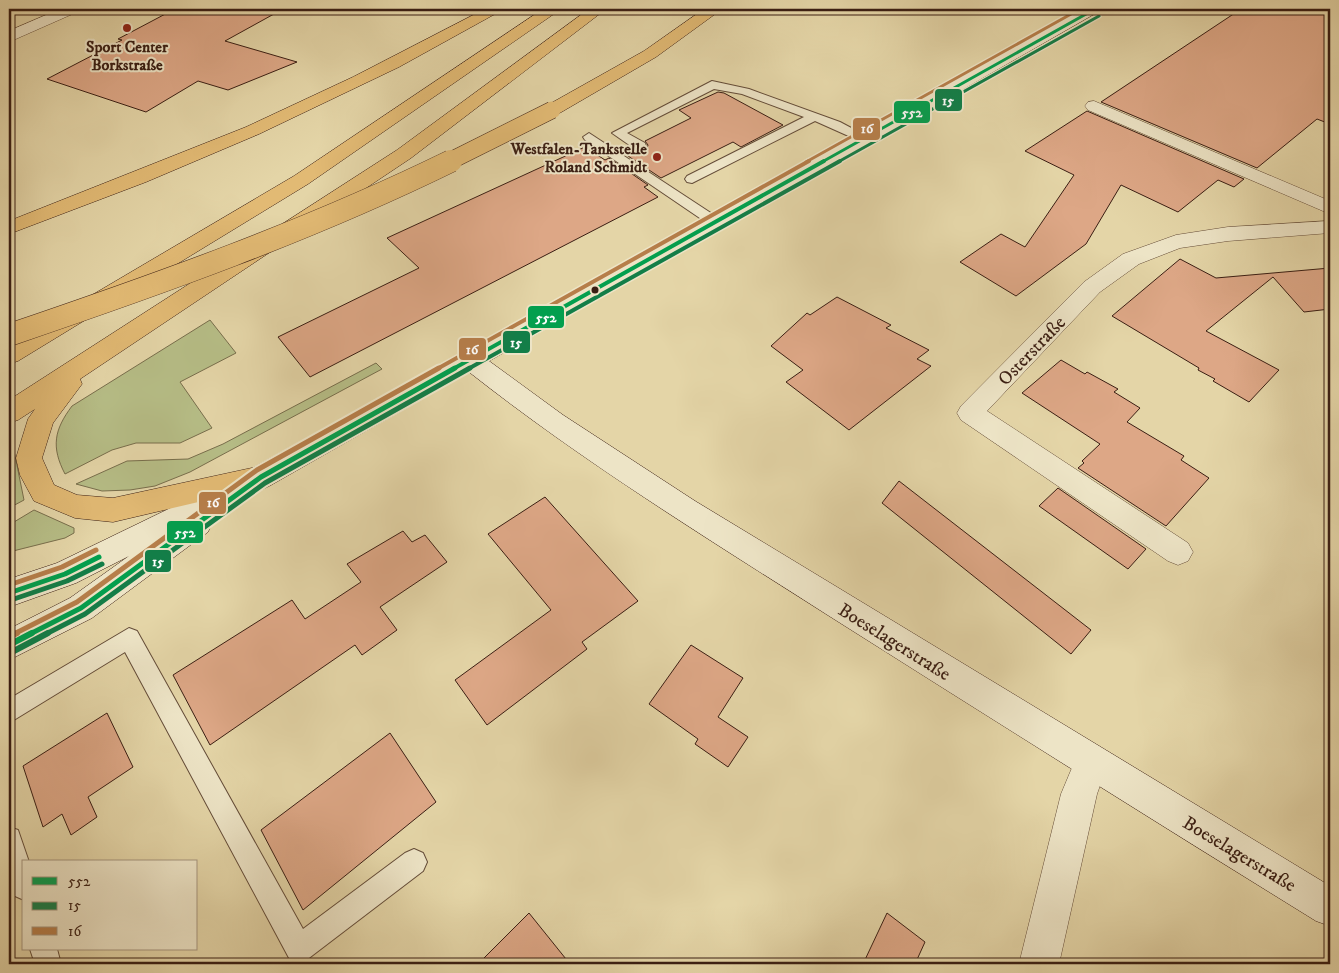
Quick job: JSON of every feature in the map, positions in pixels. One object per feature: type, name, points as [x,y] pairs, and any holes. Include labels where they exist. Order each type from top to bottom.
[{"type":"highway","points":[[9,228],[216,146],[306,106],[391,65],[496,9]]},
{"type":"highway","points":[[9,355],[301,180],[553,9]]},
{"type":"highway","points":[[9,413],[404,154],[598,9]]},
{"type":"highway","points":[[9,335],[124,296],[265,243],[398,186],[469,153],[552,110],[650,54],[714,9]]},
{"type":"highway","points":[[87,363],[41,419],[29,458],[34,475],[44,493],[75,506],[113,510],[261,477]]},
{"type":"street","points":[[9,37],[72,9]]},
{"type":"street","points":[[9,593],[65,574],[261,477],[1095,9]]},
{"type":"street","points":[[1094,106],[1330,208]]},
{"type":"street","name":"Osterstraße","points":[[1178,552],[970,413],[1092,287],[1131,259],[1176,242],[1228,234],[1330,227]]},
{"type":"street","name":"Boeselagerstraße","points":[[470,359],[522,401],[704,521],[1091,763],[1330,907]]},
{"type":"street","points":[[9,645],[81,608],[261,477]]},
{"type":"street","points":[[1039,964],[1080,794],[1091,763]]},
{"type":"lane","points":[[640,146],[618,133],[712,85],[745,91],[866,139]]},
{"type":"lane","points":[[667,190],[814,117]]},
{"type":"lane","points":[[589,137],[715,222]]},
{"type":"lane","points":[[678,170],[692,178]]},
{"type":"lane","points":[[9,712],[129,638],[298,948],[414,862]]},
{"type":"lane","points":[[9,838],[22,880]]},
{"type":"lane","points":[[43,950],[48,964]]},
{"type":"green space","points":[[210,320],[236,353],[180,382],[212,428],[180,443],[136,443],[112,450],[65,474],[58,455],[56,439],[61,423],[72,406]]},
{"type":"green space","points":[[376,363],[382,369],[190,472],[155,486],[130,490],[102,491],[76,484],[127,461],[188,459],[223,444]]},
{"type":"green space","points":[[12,441],[24,500],[9,508],[9,443]]},
{"type":"green space","points":[[34,510],[74,528],[74,533],[65,538],[9,552],[9,525]]},
{"type":"building","points":[[194,9],[283,9],[225,41],[297,62],[228,90],[198,81],[146,112],[47,79],[122,40],[118,39],[171,11],[183,14]]},
{"type":"building","points":[[1241,9],[1330,9],[1330,124],[1317,119],[1257,168],[1101,102]]},
{"type":"building","points":[[718,92],[724,93],[783,125],[741,147],[733,142],[661,178],[622,152],[630,148],[635,151],[646,151],[648,145],[645,141],[691,118],[679,110]]},
{"type":"building","points":[[1087,111],[1244,179],[1234,187],[1218,180],[1178,212],[1121,185],[1086,244],[1016,296],[960,262],[1001,234],[1025,247],[1074,175],[1025,151]]},
{"type":"building","points":[[585,147],[605,160],[609,158],[648,185],[644,187],[658,197],[310,377],[278,337],[419,268],[387,238]]},
{"type":"building","points":[[1180,259],[1216,278],[1330,268],[1330,309],[1304,312],[1273,277],[1206,331],[1279,370],[1249,402],[1213,381],[1215,379],[1198,370],[1199,368],[1112,316]]},
{"type":"building","points":[[837,297],[891,325],[886,328],[929,350],[917,359],[931,366],[849,430],[786,382],[803,370],[771,346],[807,313],[810,315]]},
{"type":"building","points":[[1061,360],[1085,374],[1087,372],[1118,389],[1114,392],[1140,408],[1127,422],[1184,456],[1181,460],[1209,478],[1166,526],[1078,468],[1084,463],[1082,461],[1100,444],[1022,393]]},
{"type":"building","points":[[899,481],[1091,630],[1071,654],[882,503]]},
{"type":"building","points":[[1058,488],[1146,549],[1128,569],[1039,506]]},
{"type":"building","points":[[545,497],[638,601],[582,642],[587,649],[487,725],[455,680],[551,610],[488,534]]},
{"type":"building","points":[[403,531],[412,542],[425,535],[447,562],[380,607],[397,630],[362,655],[355,645],[210,745],[173,675],[292,600],[305,619],[361,582],[347,564]]},
{"type":"building","points":[[691,645],[743,678],[718,717],[748,737],[728,767],[695,744],[698,739],[649,704]]},
{"type":"building","points":[[107,713],[133,767],[88,797],[97,817],[71,835],[62,814],[43,827],[23,766]]},
{"type":"building","points":[[390,733],[436,802],[303,910],[261,830]]},
{"type":"building","points":[[529,913],[570,964],[478,964]]},
{"type":"building","points":[[887,913],[925,942],[915,964],[863,964]]},
{"type":"transit line","name":"16","points":[[9,637],[77,602],[257,470],[1080,9]]},
{"type":"transit line","name":"552","points":[[9,645],[81,608],[261,477],[1095,9]]},
{"type":"transit line","name":"15","points":[[12,652],[85,614],[265,483],[1099,16]]},
{"type":"transit line","name":"16","points":[[9,585],[62,567],[96,550]]},
{"type":"transit line","name":"552","points":[[9,593],[65,574],[99,557]]},
{"type":"transit line","name":"15","points":[[11,600],[67,581],[102,564]]},
{"type":"place","name":"Sport Center Borkstraße","points":[[127,28]]},
{"type":"place","name":"Westfalen-Tankstelle Roland Schmidt","points":[[657,157]]}]
